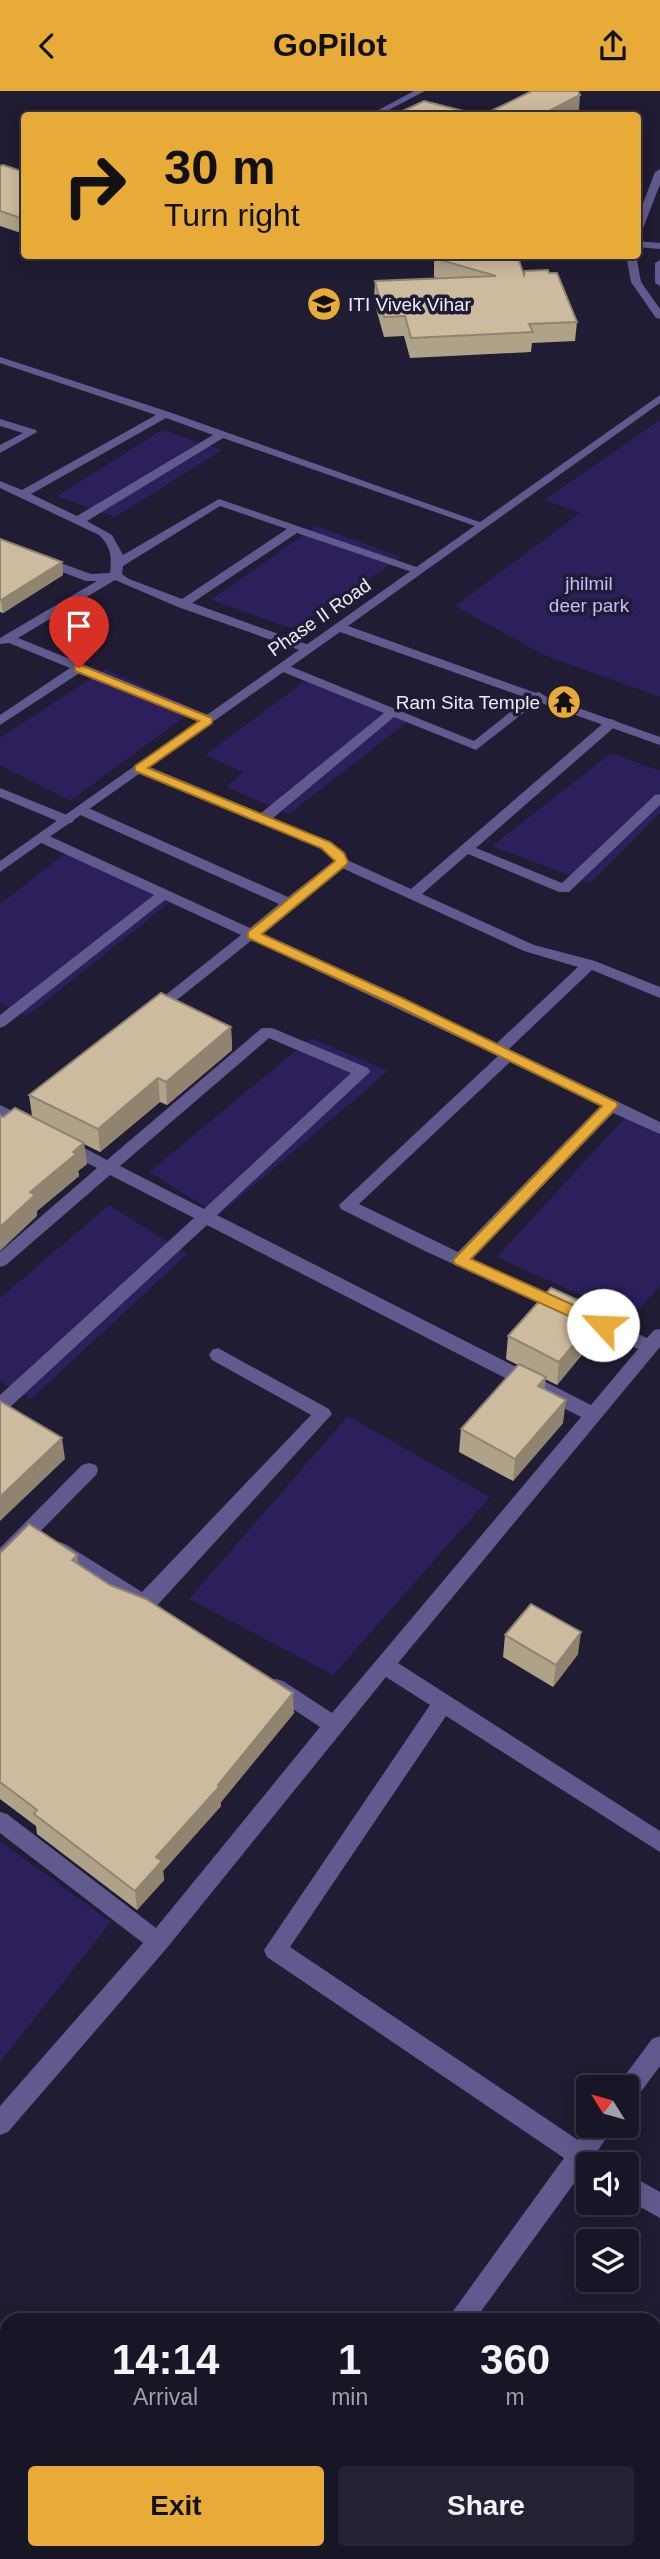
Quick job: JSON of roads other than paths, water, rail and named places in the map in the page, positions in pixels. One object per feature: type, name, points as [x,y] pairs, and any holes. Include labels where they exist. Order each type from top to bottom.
[{"type":"street","points":[[379,112],[421,91]]},
{"type":"street","points":[[641,223],[657,189],[660,172]]},
{"type":"street","points":[[641,244],[660,246]]},
{"type":"street","points":[[632,259],[636,282],[660,316]]},
{"type":"street","points":[[660,263],[660,283]]},
{"type":"street","points":[[0,360],[166,414],[482,525]]},
{"type":"street","name":"Phase II Road","points":[[0,867],[660,398]]},
{"type":"street","points":[[23,494],[166,414]]},
{"type":"street","points":[[0,422],[32,432],[0,450]]},
{"type":"street","points":[[78,521],[222,434]]},
{"type":"street","points":[[0,484],[114,541],[118,552],[116,569]]},
{"type":"street","points":[[3,636],[116,569],[219,502],[419,570]]},
{"type":"street","points":[[182,604],[295,529]]},
{"type":"street","points":[[0,545],[90,578],[116,569]]},
{"type":"street","points":[[116,569],[140,590],[308,649]]},
{"type":"street","points":[[339,627],[660,741]]},
{"type":"street","points":[[3,636],[208,720]]},
{"type":"street","points":[[282,667],[477,746],[539,696]]},
{"type":"street","points":[[0,720],[79,668]]},
{"type":"street","points":[[263,819],[393,712]]},
{"type":"street","points":[[412,895],[612,723]]},
{"type":"street","points":[[139,768],[326,845],[340,856],[341,862]]},
{"type":"street","points":[[0,792],[67,820]]},
{"type":"street","points":[[467,849],[564,889],[660,798]]},
{"type":"street","points":[[81,810],[291,904]]},
{"type":"street","points":[[43,838],[660,1129]]},
{"type":"street","points":[[138,1023],[253,935],[341,862]]},
{"type":"street","points":[[341,862],[529,948],[589,965],[660,993]]},
{"type":"street","points":[[0,1023],[164,894]]},
{"type":"street","points":[[0,2124],[158,1942],[334,1725],[657,1339],[461,1260],[347,1205],[589,965]]},
{"type":"street","points":[[0,1261],[267,1031],[362,1072],[12,1395],[0,1403]]},
{"type":"street","points":[[461,1260],[611,1105]]},
{"type":"street","points":[[0,1110],[108,1168],[594,1415]]},
{"type":"street","points":[[144,1602],[323,1413],[218,1355]]},
{"type":"street","points":[[4,1551],[30,1531],[89,1470]]},
{"type":"street","points":[[30,1531],[167,1617]]},
{"type":"street","points":[[384,1665],[660,1843]]},
{"type":"street","points":[[255,1673],[334,1725]]},
{"type":"street","points":[[443,1703],[275,1950],[576,2152]]},
{"type":"street","points":[[0,1821],[158,1942]]},
{"type":"street","points":[[639,2075],[660,2047]]},
{"type":"street","points":[[464,2313],[576,2175]]},
{"type":"street","points":[[639,2193],[660,2206]]},
{"type":"place","name":"ITI Vivek Vihar","points":[[324,304]]},
{"type":"place","name":"Ram Sita Temple","points":[[564,702]]},
{"type":"park label","name":"jhilmil deer park","points":[[589,594]]}]
